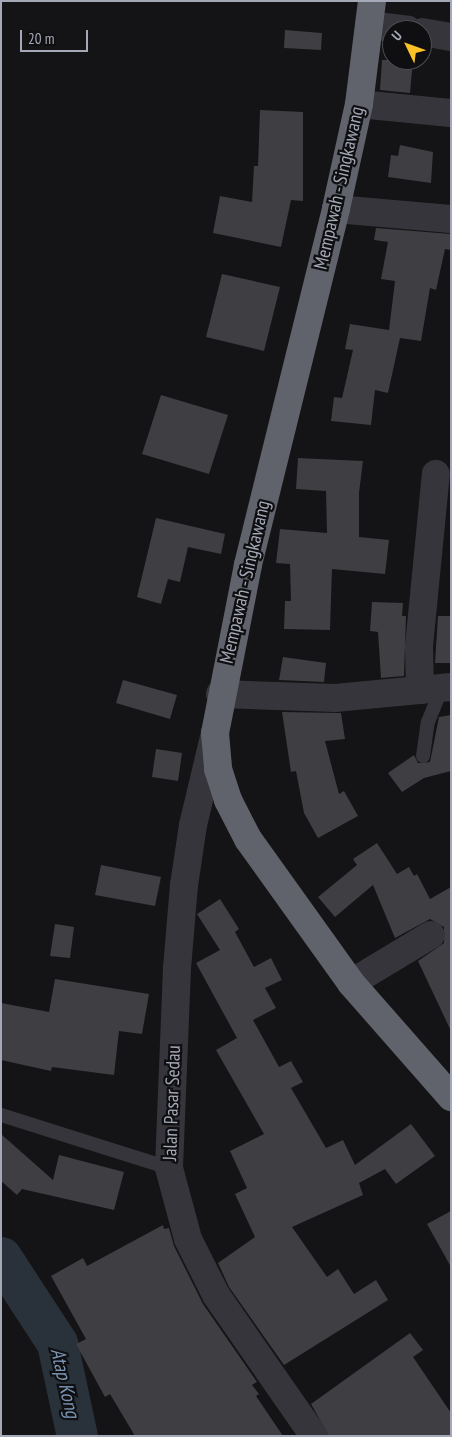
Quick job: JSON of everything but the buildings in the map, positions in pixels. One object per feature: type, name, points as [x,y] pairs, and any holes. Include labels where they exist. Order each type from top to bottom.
[{"type":"highway","name":"Mempawah - Singkawang","points":[[370,13],[359,104],[336,209],[280,428],[220,694],[215,733],[218,769],[228,800],[248,839],[351,983],[451,1097]]},
{"type":"street","points":[[370,13],[386,20]]},
{"type":"street","points":[[432,34],[451,37]]},
{"type":"street","points":[[359,104],[451,113]]},
{"type":"street","points":[[336,209],[451,219]]},
{"type":"street","points":[[220,694],[335,698],[438,688],[419,646],[436,474]]},
{"type":"street","name":"Jalan Pasar Sedau","points":[[215,733],[193,825],[184,885],[177,968],[169,1168],[188,1239],[216,1295],[314,1436]]},
{"type":"street","points":[[351,983],[431,935]]},
{"type":"lane","points":[[423,756],[428,722],[438,688]]},
{"type":"lane","points":[[1,1116],[169,1168]]},
{"type":"waterway","name":"Atap Kong","points":[[1,1257],[57,1343],[77,1436]]}]
